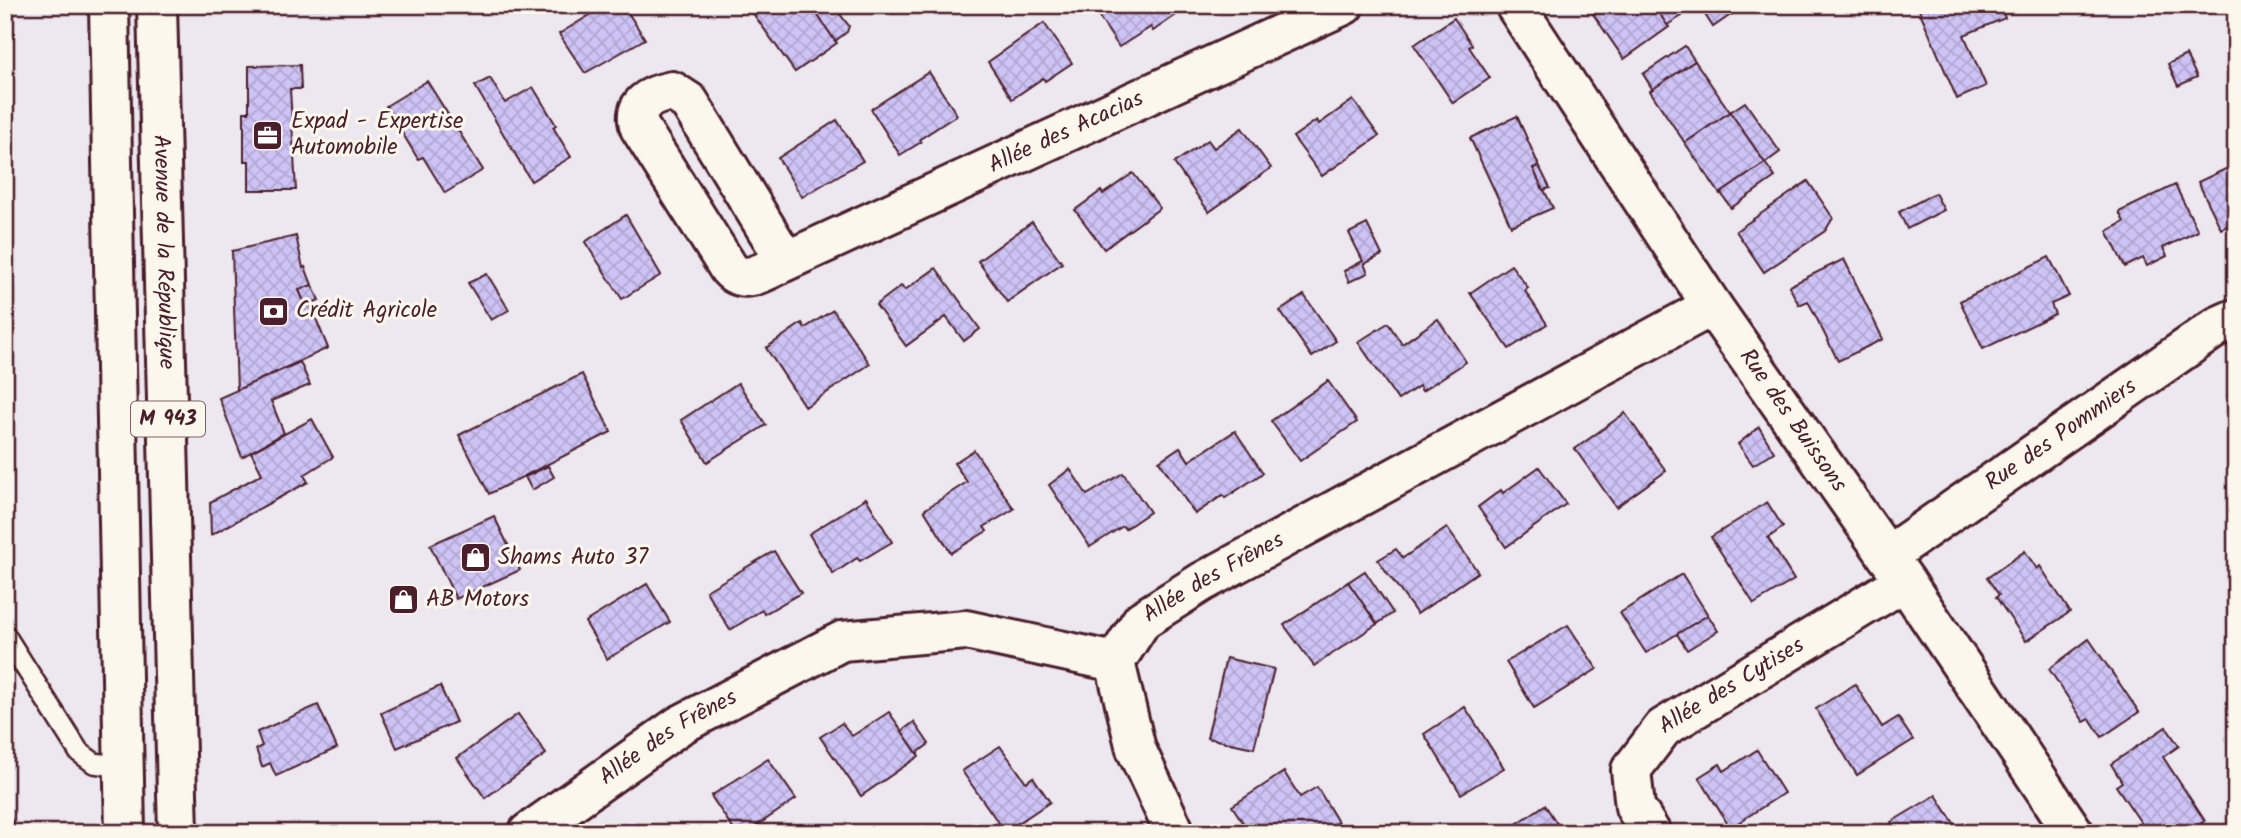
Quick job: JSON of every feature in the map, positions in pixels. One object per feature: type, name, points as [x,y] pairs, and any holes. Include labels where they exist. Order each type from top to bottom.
[{"type":"street","name":"M 943","points":[[108,5],[125,833]]},
{"type":"street","name":"Avenue de la République","points":[[157,5],[178,833]]},
{"type":"street","name":"Allée des Acacias","points":[[786,261],[689,102],[672,91],[652,96],[643,103],[638,110],[640,128],[729,269],[735,276],[743,278],[786,261],[1344,5]]},
{"type":"street","name":"Rue des Buissons","points":[[1516,5],[1712,306],[1896,568],[2074,833]]},
{"type":"street","name":"Allée des Frênes","points":[[528,833],[680,725],[842,641],[966,630],[1115,662],[1142,620],[1202,582],[1712,306]]},
{"type":"street","name":"Rue des Pommiers","points":[[1896,568],[2218,326],[2236,318]]},
{"type":"street","name":"Allée des Cytises","points":[[1651,833],[1634,807],[1631,770],[1663,728],[1896,568]]},
{"type":"street","points":[[1115,662],[1136,749],[1175,833]]},
{"type":"lane","points":[[5,635],[79,752],[94,763],[123,767]]},
{"type":"building","points":[[198,5],[272,5],[272,10],[198,12]]},
{"type":"building","points":[[272,5],[326,5],[327,8],[272,10]]},
{"type":"building","points":[[606,5],[623,5],[645,39],[585,73],[559,34]]},
{"type":"building","points":[[763,5],[811,5],[837,43],[795,72],[752,12]]},
{"type":"building","points":[[811,5],[833,5],[849,26],[847,32],[835,41]]},
{"type":"building","points":[[1105,5],[1174,5],[1179,13],[1153,31],[1151,27],[1119,47],[1095,11]]},
{"type":"building","points":[[1600,5],[1654,5],[1669,27],[1624,59],[1591,11]]},
{"type":"building","points":[[1654,5],[1674,5],[1682,16],[1667,25]]},
{"type":"building","points":[[1710,5],[1745,5],[1713,27],[1702,10]]},
{"type":"building","points":[[1917,5],[2000,5],[2005,18],[1964,35],[1986,86],[1957,99]]},
{"type":"building","points":[[1454,18],[1490,78],[1453,103],[1414,45]]},
{"type":"building","points":[[1044,23],[1072,63],[1012,99],[988,62]]},
{"type":"building","points":[[1685,46],[1695,61],[1653,90],[1643,74]]},
{"type":"building","points":[[2186,55],[2197,77],[2178,86],[2168,64]]},
{"type":"building","points":[[1695,61],[1730,112],[1685,143],[1650,91]]},
{"type":"building","name":"Expad - Expertise Automobile","points":[[300,65],[301,89],[290,89],[296,190],[249,190],[249,161],[244,161],[244,112],[249,112],[249,66]]},
{"type":"building","points":[[929,72],[957,115],[900,155],[871,109]]},
{"type":"building","points":[[490,78],[505,103],[533,87],[571,157],[531,181],[475,86]]},
{"type":"building","points":[[427,81],[483,170],[445,193],[423,157],[418,159],[386,106]]},
{"type":"building","points":[[1353,100],[1379,136],[1322,176],[1293,137],[1317,120],[1319,124]]},
{"type":"building","points":[[1745,102],[1780,152],[1765,163],[1730,112]]},
{"type":"building","points":[[1730,112],[1765,163],[1720,194],[1685,143]]},
{"type":"building","points":[[1517,116],[1539,166],[1533,168],[1553,208],[1511,226],[1470,138]]},
{"type":"building","points":[[837,120],[863,161],[802,197],[778,158]]},
{"type":"building","points":[[1242,128],[1271,168],[1209,212],[1174,163],[1208,140],[1214,148]]},
{"type":"building","points":[[1765,163],[1775,177],[1731,208],[1721,193]]},
{"type":"building","points":[[2236,164],[2236,222],[2221,229],[2198,182]]},
{"type":"building","points":[[1539,166],[1550,188],[1543,190],[1533,168]]},
{"type":"building","points":[[1133,173],[1160,208],[1104,249],[1075,210]]},
{"type":"building","points":[[1808,181],[1833,218],[1825,231],[1764,272],[1736,231]]},
{"type":"building","points":[[2175,185],[2198,231],[2163,248],[2167,256],[2147,266],[2143,258],[2125,267],[2107,231],[2124,222],[2119,212]]},
{"type":"building","points":[[1935,193],[1944,210],[1907,229],[1899,212]]},
{"type":"building","points":[[626,215],[661,275],[622,299],[585,242]]},
{"type":"building","points":[[1032,222],[1062,263],[1007,302],[978,261]]},
{"type":"building","points":[[1367,224],[1382,255],[1364,264],[1368,273],[1349,282],[1344,271],[1363,261],[1349,233]]},
{"type":"building","name":"Crédit Agricole","points":[[296,236],[303,268],[305,267],[312,285],[299,290],[306,306],[310,304],[328,348],[237,390],[232,251]]},
{"type":"building","points":[[2049,257],[2069,296],[2051,304],[2055,314],[1983,349],[1960,301]]},
{"type":"building","points":[[1844,259],[1883,339],[1838,361],[1808,301],[1799,305],[1789,286]]},
{"type":"building","points":[[1511,265],[1528,288],[1525,291],[1547,324],[1509,349],[1470,293]]},
{"type":"building","points":[[936,268],[980,329],[964,341],[946,317],[906,346],[876,305],[901,286],[905,290]]},
{"type":"building","points":[[487,274],[509,310],[491,320],[468,283]]},
{"type":"building","points":[[312,285],[319,300],[306,306],[299,290]]},
{"type":"building","points":[[1304,295],[1336,341],[1312,357],[1280,311]]},
{"type":"building","points":[[833,310],[870,364],[805,407],[766,348],[802,323],[805,328]]},
{"type":"building","points":[[1438,319],[1466,362],[1422,391],[1419,386],[1398,400],[1358,342],[1388,323],[1402,344]]},
{"type":"building","points":[[300,362],[310,385],[271,401],[284,433],[242,457],[219,398]]},
{"type":"building","points":[[582,374],[611,432],[489,494],[459,435]]},
{"type":"building","points":[[1328,381],[1357,422],[1300,461],[1271,421]]},
{"type":"building","points":[[738,383],[766,425],[707,462],[681,420]]},
{"type":"building","points":[[1625,413],[1666,471],[1616,507],[1575,449]]},
{"type":"building","points":[[312,419],[333,457],[304,475],[308,482],[211,535],[210,502],[262,474],[251,452]]},
{"type":"building","points":[[1759,427],[1774,452],[1753,465],[1738,444]]},
{"type":"building","points":[[1235,431],[1263,473],[1195,514],[1159,461],[1180,447],[1189,461]]},
{"type":"building","points":[[974,450],[1014,509],[984,527],[987,531],[951,553],[924,510],[967,482],[954,463]]},
{"type":"building","points":[[548,466],[554,477],[532,490],[525,477]]},
{"type":"building","points":[[1539,467],[1566,504],[1506,547],[1478,507]]},
{"type":"building","points":[[1070,469],[1087,495],[1123,473],[1150,512],[1090,547],[1049,485]]},
{"type":"building","points":[[866,498],[892,542],[860,561],[857,558],[833,574],[809,534]]},
{"type":"building","points":[[1767,502],[1783,527],[1768,538],[1794,580],[1754,604],[1711,537]]},
{"type":"building","name":"Shams Auto 37","points":[[494,516],[520,570],[456,599],[430,545]]},
{"type":"building","points":[[1447,528],[1478,572],[1417,614],[1378,560],[1396,549],[1403,558]]},
{"type":"building","points":[[774,551],[801,593],[764,614],[762,610],[730,630],[706,591]]},
{"type":"building","points":[[2025,551],[2037,569],[2040,566],[2070,612],[2026,641],[1996,597],[1999,595],[1987,578]]},
{"type":"building","points":[[1365,571],[1393,613],[1377,624],[1348,582]]},
{"type":"building","points":[[1682,574],[1708,615],[1646,653],[1620,613]]},
{"type":"building","points":[[1348,582],[1377,624],[1314,666],[1284,625]]},
{"type":"building","points":[[647,584],[670,622],[607,659],[585,622]]},
{"type":"building","points":[[1708,615],[1718,631],[1687,650],[1677,634]]},
{"type":"building","points":[[1568,625],[1597,669],[1534,708],[1506,662]]},
{"type":"building","points":[[2089,639],[2139,712],[2102,737],[2090,719],[2084,722],[2049,669]]},
{"type":"building","points":[[1226,658],[1274,669],[1254,748],[1207,738]]},
{"type":"building","points":[[1855,684],[1882,727],[1898,717],[1913,740],[1857,775],[1816,709]]},
{"type":"building","points":[[440,686],[456,722],[397,748],[381,713]]},
{"type":"building","points":[[318,705],[337,748],[276,776],[270,763],[262,767],[256,749],[262,746],[257,732]]},
{"type":"building","points":[[1465,707],[1504,768],[1461,794],[1424,734]]},
{"type":"building","points":[[889,712],[919,756],[861,796],[820,737],[842,723],[852,736]]},
{"type":"building","points":[[518,714],[546,754],[485,798],[457,758]]},
{"type":"building","points":[[914,722],[929,744],[917,753],[902,731]]},
{"type":"building","points":[[2166,727],[2179,746],[2163,757],[2205,821],[2187,833],[2148,833],[2116,786],[2122,782],[2111,764]]},
{"type":"building","points":[[1000,746],[1026,782],[1033,777],[1050,802],[1005,832],[962,771]]},
{"type":"building","points":[[1757,750],[1784,793],[1730,828],[1699,777],[1720,764],[1724,771]]},
{"type":"building","points":[[768,759],[796,799],[746,833],[736,833],[711,796]]},
{"type":"building","points":[[1284,772],[1300,797],[1317,787],[1338,822],[1322,833],[1244,833],[1242,829],[1246,827],[1232,806]]},
{"type":"building","points":[[1936,795],[1957,828],[1963,824],[1968,833],[1897,833],[1891,822]]},
{"type":"building","points":[[1545,805],[1563,833],[1503,833]]},
{"type":"building","points":[[5,809],[20,833],[5,833]]},
{"type":"place","name":"Expad - Expertise Automobile","points":[[268,135]]},
{"type":"place","name":"Crédit Agricole","points":[[273,311]]},
{"type":"place","name":"Shams Auto 37","points":[[475,558]]},
{"type":"place","name":"AB Motors","points":[[403,600]]}]
